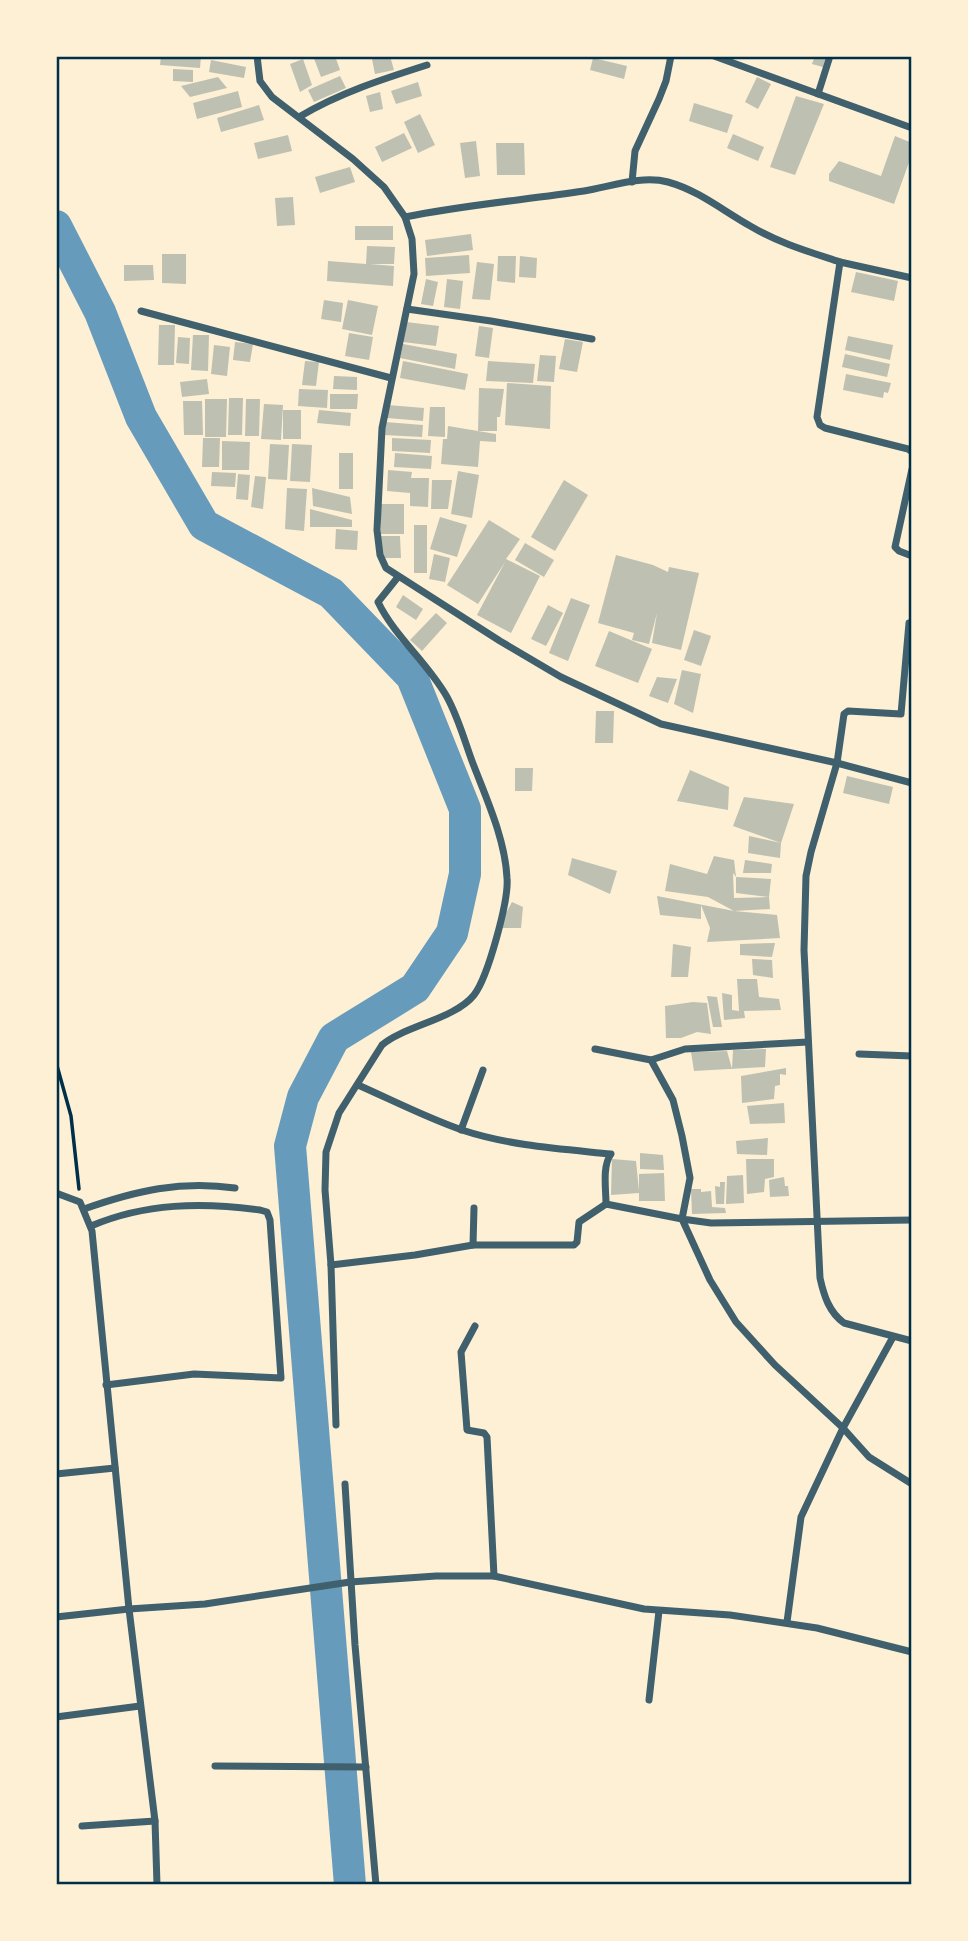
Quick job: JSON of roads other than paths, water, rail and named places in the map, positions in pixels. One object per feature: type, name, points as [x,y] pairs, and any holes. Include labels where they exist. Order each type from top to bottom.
[{"type":"street","points":[[257,56],[260,81],[272,97],[353,159],[384,187],[405,217],[414,256],[414,274],[382,428],[377,530],[383,564],[398,577],[561,677],[661,724],[837,763],[912,783]]},
{"type":"street","points":[[632,182],[635,151],[659,99],[671,56]]},
{"type":"street","points":[[715,56],[912,128]]},
{"type":"street","points":[[818,94],[830,56]]},
{"type":"street","points":[[299,117],[348,92],[427,65]]},
{"type":"street","points":[[405,217],[632,182],[663,181],[687,188],[789,245],[840,262],[912,278]]},
{"type":"street","points":[[840,262],[817,417],[819,423],[825,428],[912,452]]},
{"type":"street","points":[[407,309],[592,339]]},
{"type":"street","points":[[141,312],[391,378]]},
{"type":"street","points":[[912,470],[895,547],[912,556]]},
{"type":"street","points":[[336,1425],[326,1152],[338,1113],[372,1059],[390,1038],[418,1028],[466,1003],[474,995],[484,979],[491,957],[508,886],[500,837],[458,720],[431,671],[378,602],[398,577]]},
{"type":"street","points":[[909,623],[901,714],[846,711],[837,763],[806,876],[804,950],[820,1279],[830,1308],[837,1318],[848,1325],[912,1341]]},
{"type":"street","points":[[594,1049],[651,1060],[685,1049],[808,1042]]},
{"type":"street","points":[[859,1054],[912,1056]]},
{"type":"street","points":[[651,1060],[673,1100],[684,1146],[690,1178],[682,1219],[710,1280],[736,1322],[775,1365],[844,1427],[869,1457],[912,1484]]},
{"type":"street","points":[[461,1130],[483,1070]]},
{"type":"street","points":[[358,1085],[461,1130],[527,1144],[611,1154],[607,1167],[606,1204]]},
{"type":"street","points":[[56,1193],[82,1205],[168,1186],[208,1184],[234,1188]]},
{"type":"street","points":[[331,1265],[473,1245],[576,1244],[579,1222],[606,1204],[711,1223],[912,1220]]},
{"type":"street","points":[[82,1205],[91,1228],[129,1609],[155,1821],[157,1885]]},
{"type":"street","points":[[91,1228],[136,1211],[181,1205],[260,1210],[267,1212],[270,1220],[281,1378],[194,1374],[106,1385]]},
{"type":"street","points":[[473,1245],[474,1208]]},
{"type":"street","points":[[475,1326],[462,1346],[460,1359],[467,1430],[484,1433],[486,1437],[494,1576]]},
{"type":"street","points":[[787,1622],[801,1517],[844,1427],[892,1337]]},
{"type":"street","points":[[56,1474],[115,1468]]},
{"type":"street","points":[[345,1484],[348,1583],[376,1885]]},
{"type":"street","points":[[56,1617],[129,1609],[205,1605],[348,1583],[436,1576],[494,1576],[659,1611],[787,1622],[912,1652]]},
{"type":"street","points":[[649,1700],[659,1611]]},
{"type":"street","points":[[56,1717],[140,1706]]},
{"type":"street","points":[[215,1766],[364,1767]]},
{"type":"street","points":[[82,1826],[155,1821]]},
{"type":"waterway","points":[[56,226],[100,312],[141,417],[204,525],[331,593],[412,677],[465,809],[465,874],[452,933],[415,988],[334,1038],[303,1097],[290,1146],[350,1885]]}]
